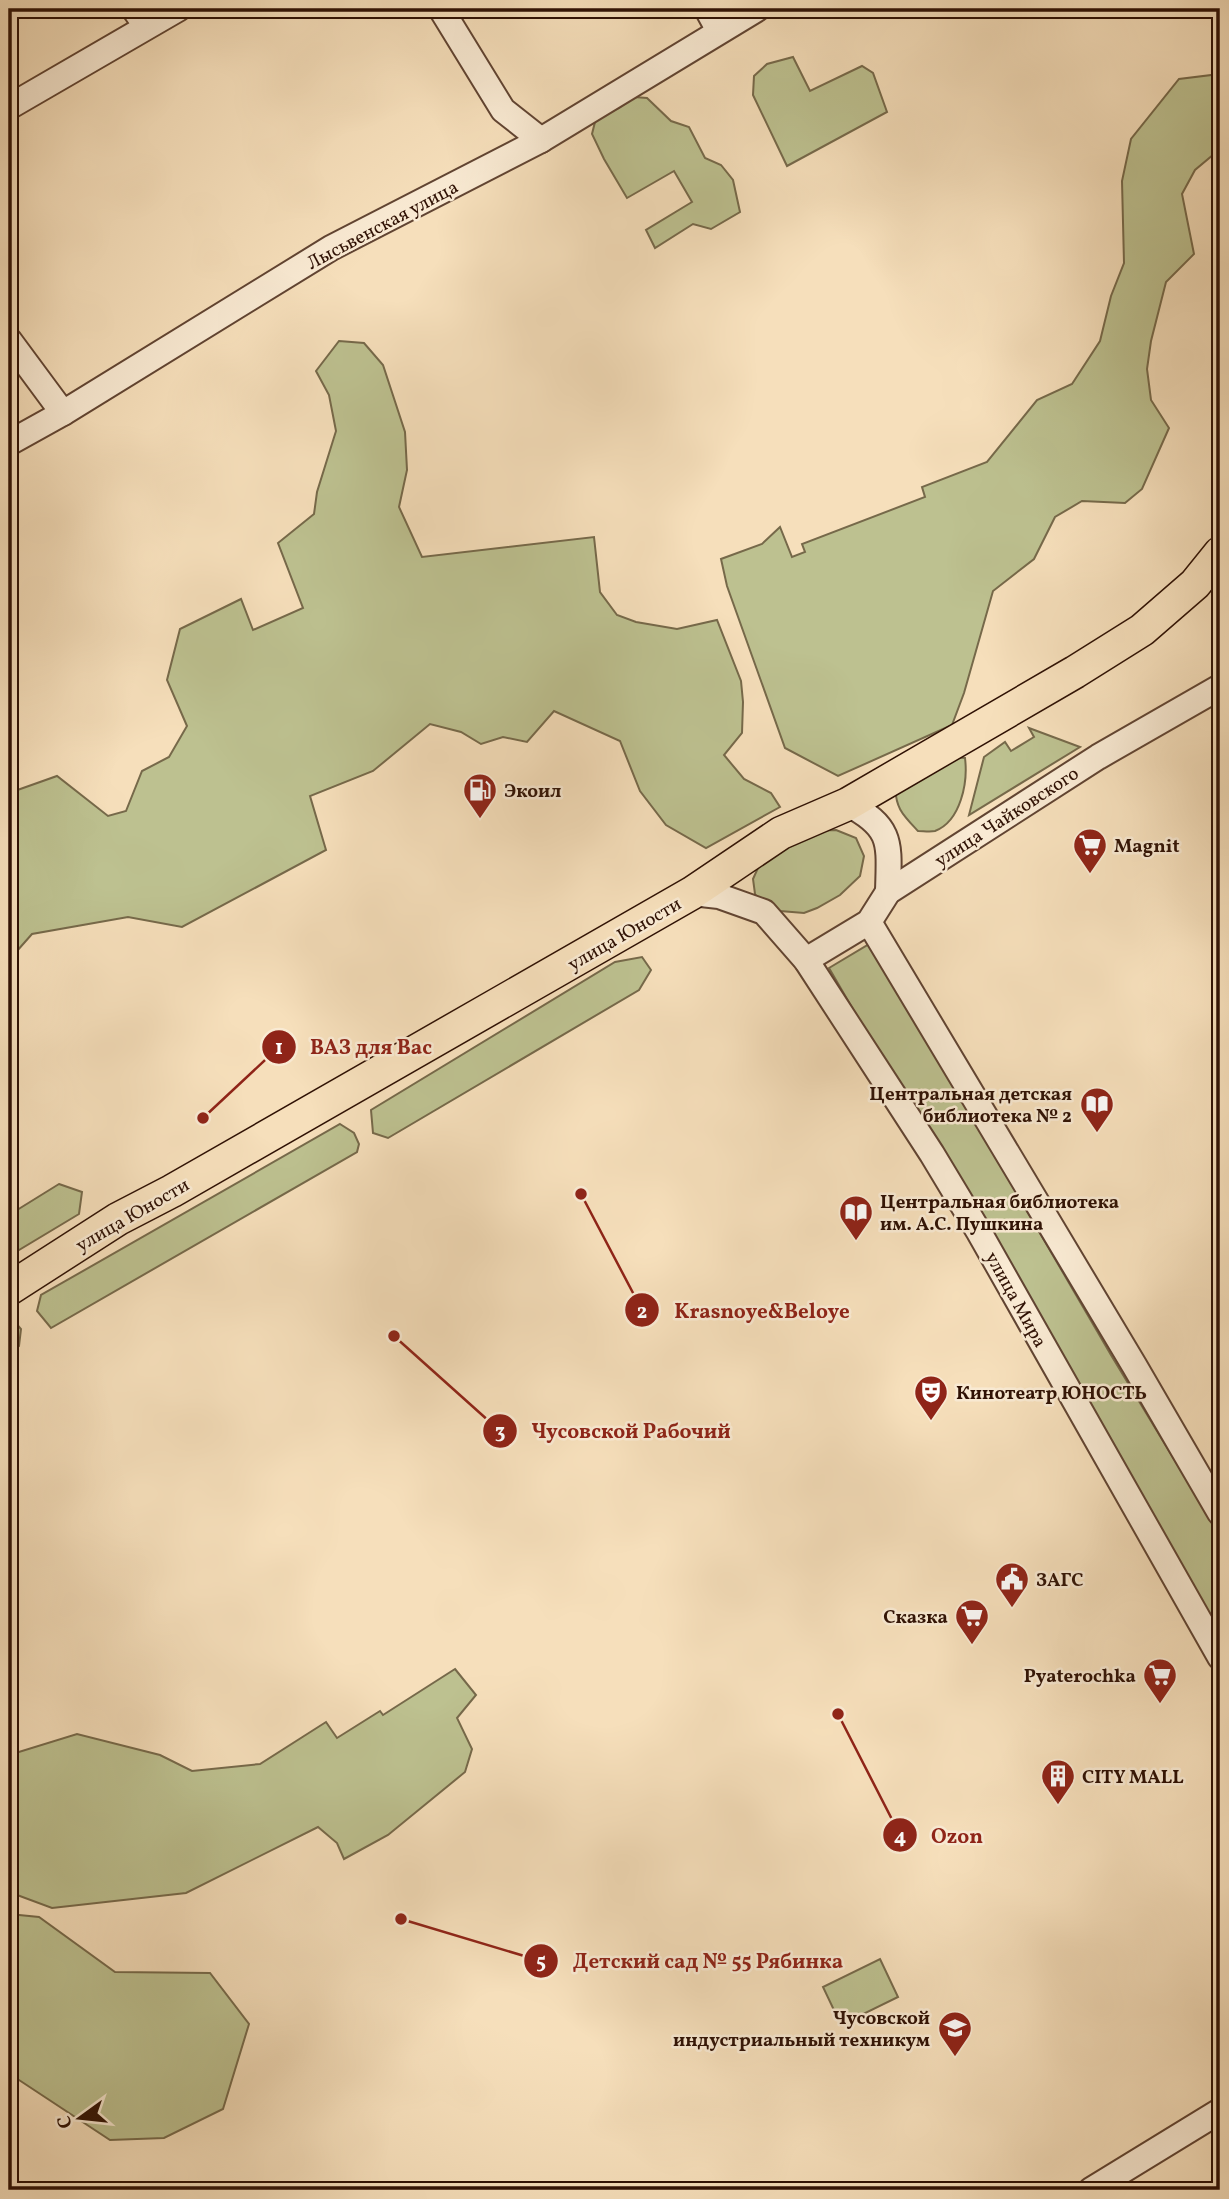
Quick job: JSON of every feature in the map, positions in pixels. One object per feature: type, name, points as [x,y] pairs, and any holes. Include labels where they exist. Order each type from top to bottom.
[{"type":"main road","name":"улица Юности","points":[[9,1289],[118,1219],[172,1191],[692,893],[781,833],[848,804],[1075,672],[1142,630],[1195,584],[1220,553]]},
{"type":"street","points":[[9,107],[140,18],[178,9]]},
{"type":"street","points":[[441,9],[503,110],[541,140]]},
{"type":"street","points":[[707,9],[719,31]]},
{"type":"street","name":"Лысьвенская улица","points":[[9,443],[63,413],[331,248],[541,140],[757,9]]},
{"type":"street","points":[[9,340],[63,413]]},
{"type":"street","name":"улица Чайковского","points":[[806,960],[869,922],[888,892],[1098,757],[1220,687]]},
{"type":"street","points":[[848,804],[868,814],[884,831],[889,856],[888,892]]},
{"type":"street","name":"улица Мира","points":[[692,893],[719,896],[764,912],[806,960],[932,1154],[979,1232],[1220,1657]]},
{"type":"street","points":[[869,922],[1220,1513]]},
{"type":"street","points":[[1091,2190],[1220,2111]]},
{"type":"green space","points":[[793,57],[810,91],[862,66],[873,73],[887,112],[787,166],[753,95],[754,76],[767,64]]},
{"type":"green space","points":[[1220,74],[1220,149],[1195,170],[1182,194],[1194,254],[1166,282],[1151,341],[1147,369],[1151,400],[1169,428],[1142,489],[1125,503],[1082,501],[1055,517],[1034,559],[993,591],[964,693],[952,725],[838,776],[785,748],[727,586],[721,559],[762,544],[780,527],[792,557],[805,552],[802,544],[925,497],[922,487],[987,462],[1037,400],[1072,384],[1100,341],[1111,296],[1124,263],[1122,181],[1131,139],[1179,79]]},
{"type":"green space","points":[[634,97],[647,98],[671,121],[689,127],[705,158],[721,165],[733,180],[740,212],[711,229],[693,224],[655,248],[646,230],[692,202],[674,171],[627,198],[592,134],[596,118],[619,108]]},
{"type":"green space","points":[[339,341],[364,343],[383,365],[405,432],[407,470],[399,507],[422,557],[594,537],[600,592],[617,615],[636,622],[677,629],[717,620],[741,681],[743,702],[742,733],[724,755],[744,779],[771,793],[780,807],[706,848],[666,825],[640,791],[620,741],[554,711],[527,742],[503,737],[481,744],[461,732],[430,724],[373,771],[310,796],[326,850],[182,927],[128,917],[32,934],[9,960],[9,793],[57,776],[108,816],[126,811],[142,771],[169,757],[187,726],[167,680],[180,629],[241,599],[253,630],[303,608],[278,543],[314,514],[317,492],[336,431],[329,395],[316,371]]},
{"type":"green space","points":[[1029,728],[1080,747],[969,815],[984,757],[1005,742],[1011,751],[1034,737]]},
{"type":"green space","points":[[952,757],[965,758],[966,768],[964,789],[957,810],[944,826],[935,831],[918,831],[898,806],[896,786]]},
{"type":"green space","points":[[836,830],[856,838],[864,856],[860,876],[840,895],[804,913],[780,911],[762,904],[755,894],[753,879],[762,859],[810,831]]},
{"type":"green space","points":[[871,943],[1111,1355],[1220,1535],[1220,1641],[829,968]]},
{"type":"green space","points":[[642,957],[651,970],[639,990],[388,1138],[373,1133],[371,1110],[615,962]]},
{"type":"green space","points":[[340,1124],[354,1133],[359,1144],[357,1152],[51,1328],[37,1311],[41,1295]]},
{"type":"green space","points":[[59,1184],[82,1192],[79,1214],[9,1256],[9,1215]]},
{"type":"green space","points":[[9,1315],[21,1329],[19,1346],[9,1355]]},
{"type":"green space","points":[[455,1669],[476,1695],[457,1718],[472,1749],[465,1772],[388,1835],[344,1859],[337,1843],[318,1827],[186,1893],[52,1908],[9,1892],[9,1755],[77,1734],[160,1755],[192,1771],[260,1764],[326,1722],[337,1738],[380,1711],[383,1715]]},
{"type":"green space","points":[[9,1914],[39,1917],[115,1972],[210,1973],[249,2024],[223,2109],[164,2138],[110,2140],[16,2078],[9,2080]]},
{"type":"green space","points":[[880,1959],[898,1997],[841,2025],[823,1987]]},
{"type":"place","name":"Экоил","points":[[480,820]]},
{"type":"place","name":"Magnit","points":[[1090,875]]},
{"type":"place","name":"ВАЗ для Вас","points":[[203,1118]]},
{"type":"place","name":"Центральная детская библиотека № 2","points":[[1097,1134]]},
{"type":"place","name":"Krasnoye&Beloye","points":[[581,1194]]},
{"type":"place","name":"Центральная библиотека им. А.С. Пушкина","points":[[856,1242]]},
{"type":"place","name":"Чусовской Рабочий","points":[[394,1336]]},
{"type":"place","name":"Кинотеатр ЮНОСТЬ","points":[[931,1422]]},
{"type":"place","name":"ЗАГС","points":[[1012,1609]]},
{"type":"place","name":"Сказка","points":[[972,1646]]},
{"type":"place","name":"Pyaterochka","points":[[1160,1705]]},
{"type":"place","name":"Ozon","points":[[838,1714]]},
{"type":"place","name":"CITY MALL","points":[[1058,1806]]},
{"type":"place","name":"Детский сад № 55 Рябинка","points":[[401,1919]]},
{"type":"place","name":"Чусовской индустриальный техникум","points":[[955,2058]]}]
